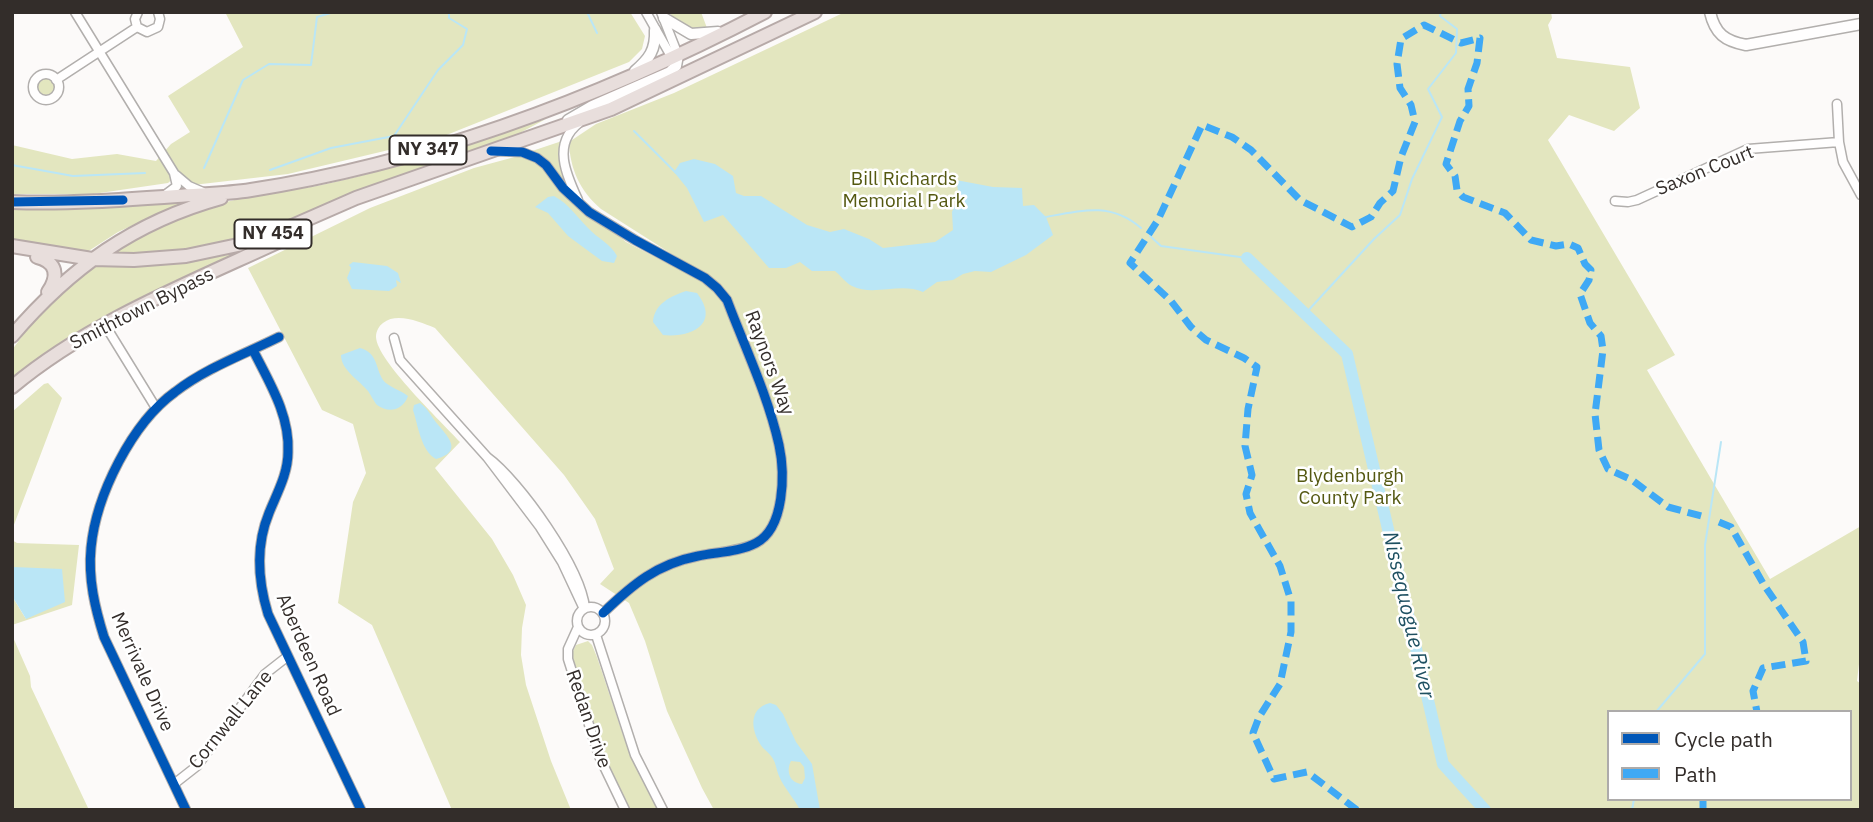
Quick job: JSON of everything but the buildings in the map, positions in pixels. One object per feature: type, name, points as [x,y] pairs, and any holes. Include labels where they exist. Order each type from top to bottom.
[{"type":"highway","name":"NY 347","points":[[12,336],[38,307],[92,258],[121,239],[157,221],[210,201],[342,173],[510,124],[676,59],[765,12]]},
{"type":"highway","name":"NY 347","points":[[391,187],[588,117],[701,68],[816,12]]},
{"type":"highway","name":"NY 454","points":[[12,246],[92,258],[159,259],[216,251],[270,235],[356,198],[391,187]]},
{"type":"highway","name":"Smithtown Bypass","points":[[12,387],[56,354],[105,325],[391,187]]},
{"type":"highway","name":"NY 454","points":[[12,202],[159,198],[248,191]]},
{"type":"highway","points":[[12,252],[45,259],[54,266],[55,281],[38,307]]},
{"type":"street","points":[[75,12],[174,173],[176,188],[159,198]]},
{"type":"street","points":[[138,12],[135,19],[137,27],[143,32],[155,30],[160,23],[158,12]]},
{"type":"street","points":[[646,12],[676,59],[687,68],[701,68]]},
{"type":"street","points":[[1710,12],[1717,32],[1731,42],[1746,45],[1861,24]]},
{"type":"street","points":[[662,15],[683,31],[695,35],[729,30]]},
{"type":"street","points":[[550,131],[592,106],[670,72],[676,59],[662,15]]},
{"type":"street","points":[[56,80],[137,27]]},
{"type":"street","points":[[625,80],[651,55],[655,30]]},
{"type":"street","points":[[1837,104],[1843,162],[1861,195]]},
{"type":"street","points":[[579,203],[565,168],[563,153],[568,133],[588,117]]},
{"type":"street","name":"Saxon Court","points":[[1615,201],[1637,200],[1748,149],[1839,142]]},
{"type":"street","name":"Raynors Way","points":[[491,151],[522,152],[537,158],[579,203],[635,240],[705,278],[727,300],[767,405],[779,446],[779,513],[773,527],[761,539],[744,547],[664,564],[634,585],[603,613]]},
{"type":"street","points":[[174,173],[190,186],[208,194]]},
{"type":"street","points":[[105,325],[156,408]]},
{"type":"street","name":"Merrivale Drive","points":[[186,810],[104,637],[95,608],[91,581],[91,549],[101,506],[122,456],[156,408],[188,383],[279,337]]},
{"type":"street","points":[[394,338],[400,360],[487,457],[505,473],[581,589],[585,608],[597,608],[603,613],[605,626],[596,635],[584,633],[578,627]]},
{"type":"street","name":"Aberdeen Road","points":[[253,350],[276,396],[288,435],[289,453],[285,474],[267,517],[259,567],[260,587],[268,614],[361,810]]},
{"type":"street","name":"Redan Drive","points":[[585,608],[577,619],[578,627],[568,649],[568,659],[598,756],[625,810]]},
{"type":"street","name":"Redan Drive","points":[[596,635],[635,755],[663,810]]},
{"type":"street","name":"Cornwall Lane","points":[[174,784],[197,766],[265,674],[288,656]]},
{"type":"green space","points":[[225,12],[630,12],[645,36],[642,49],[629,62],[439,138],[288,174],[193,185],[177,175],[168,183],[93,194],[12,194],[12,145],[72,159],[117,154],[156,161],[171,144],[190,132],[168,96],[243,47]]},
{"type":"green space","points":[[670,12],[701,12],[707,28],[687,30],[672,18]]},
{"type":"green space","points":[[845,12],[1551,12],[1552,18],[1548,25],[1557,58],[1630,67],[1640,108],[1614,131],[1569,115],[1548,140],[1675,355],[1647,370],[1770,579],[1861,526],[1861,647],[1857,681],[1861,684],[1861,810],[714,810],[667,711],[645,641],[629,603],[600,584],[614,569],[595,519],[564,475],[435,328],[409,319],[395,318],[383,323],[378,329],[376,337],[379,348],[398,375],[460,442],[435,468],[492,539],[513,575],[526,605],[521,655],[526,685],[551,761],[571,810],[452,810],[372,625],[338,603],[353,502],[366,473],[353,424],[322,410],[248,268],[370,208],[474,168],[522,155],[538,161],[563,189],[626,242],[723,292],[708,277],[601,209],[582,187],[571,161],[569,142],[596,124],[674,93]]},
{"type":"green space","points":[[46,76],[56,83],[57,87],[50,97],[46,98],[36,91],[35,87],[42,77]]},
{"type":"green space","points":[[546,119],[503,142],[258,233],[204,247],[164,253],[105,254],[157,228],[210,207],[247,197],[354,178]]},
{"type":"green space","points":[[562,141],[572,193],[529,152]]},
{"type":"green space","points":[[184,202],[118,232],[87,252],[12,240],[12,207]]},
{"type":"green space","points":[[247,251],[12,382],[12,350],[42,309],[89,267],[169,264]]},
{"type":"green space","points":[[48,383],[62,398],[12,530],[12,412]]},
{"type":"green space","points":[[12,540],[17,543],[79,545],[72,605],[12,625],[12,596],[26,619],[13,568],[12,572]]},
{"type":"green space","points":[[12,635],[30,676],[31,687],[89,810],[12,810]]},
{"type":"green space","points":[[588,641],[597,657],[624,738],[659,810],[630,810],[612,775],[573,663],[576,645]]},
{"type":"water","points":[[694,159],[715,164],[733,176],[736,193],[761,196],[807,225],[830,232],[844,229],[883,248],[935,242],[953,230],[952,212],[959,195],[956,180],[993,187],[1022,188],[1023,206],[1034,205],[1046,217],[1053,235],[1026,255],[991,272],[975,271],[963,274],[953,280],[937,282],[923,292],[905,288],[860,289],[850,285],[835,271],[812,271],[800,262],[786,268],[769,268],[723,215],[704,222],[687,188],[674,172],[680,163]]},
{"type":"water","points":[[554,196],[611,248],[617,256],[614,263],[602,261],[568,236],[548,213],[535,207],[548,197]]},
{"type":"water","points":[[353,262],[387,266],[398,273],[401,283],[396,280],[397,286],[389,291],[352,289],[347,278],[351,268],[349,265]]},
{"type":"water","points":[[686,291],[697,293],[704,304],[704,321],[699,327],[684,334],[663,335],[653,322],[656,310],[669,298]]},
{"type":"water","points":[[360,348],[373,357],[385,382],[408,396],[403,405],[391,410],[377,405],[344,365],[341,355]]},
{"type":"water","points":[[420,403],[448,437],[452,447],[445,456],[436,459],[423,444],[413,410],[414,405]]},
{"type":"water","points":[[13,567],[62,569],[65,602],[26,619],[12,596]]},
{"type":"water","points":[[770,703],[776,705],[796,742],[812,764],[820,810],[800,810],[781,780],[773,758],[759,742],[753,722],[762,706]],"holes":[[[791,761],[800,762],[804,767],[805,778],[802,784],[791,779],[789,772]]]},
{"type":"waterway","points":[[204,168],[243,80],[269,64],[311,65],[317,17],[334,12]]},
{"type":"waterway","points":[[270,170],[331,148],[394,136],[438,70],[463,45],[467,29],[449,18],[449,12]]},
{"type":"waterway","name":"Nissequogue River","points":[[587,12],[597,33]]},
{"type":"waterway","points":[[1305,314],[1374,239],[1400,215],[1412,179],[1442,117],[1428,89],[1456,53],[1457,29],[1440,16],[1441,12]]},
{"type":"waterway","points":[[634,131],[676,173]]},
{"type":"waterway","points":[[12,165],[73,176],[145,173]]},
{"type":"waterway","name":"Nissequogue River","points":[[1046,217],[1084,211],[1107,211],[1119,214],[1141,228]]},
{"type":"waterway","name":"Nissequogue River","points":[[1150,236],[1161,246],[1247,258]]},
{"type":"waterway","name":"Nissequogue River","points":[[1247,258],[1347,354],[1443,764],[1485,810]]},
{"type":"waterway","points":[[1658,710],[1705,654],[1705,545],[1721,442]]},
{"type":"waterway","points":[[1632,810],[1634,801]]},
{"type":"marked path","points":[[1357,810],[1307,772],[1274,779],[1253,733],[1259,717],[1280,684],[1291,632],[1291,601],[1280,566],[1250,513],[1246,494],[1252,475],[1245,446],[1248,409],[1257,367],[1206,340],[1191,327],[1171,301],[1130,263],[1158,220],[1202,125],[1232,137],[1251,150],[1300,200],[1352,227],[1371,217],[1380,203],[1393,191],[1401,157],[1415,122],[1411,105],[1400,88],[1397,64],[1401,39],[1424,25],[1461,43],[1480,38],[1477,63],[1468,89],[1469,106],[1460,121],[1446,164],[1455,176],[1457,190],[1463,197],[1505,213],[1531,240],[1556,246],[1569,244],[1578,248],[1585,264],[1591,270],[1589,280],[1580,294],[1590,323],[1601,336],[1603,350],[1595,414],[1599,450],[1608,469],[1632,480],[1668,507],[1705,517]]},
{"type":"marked path","points":[[1719,522],[1731,527],[1764,585],[1803,642],[1806,661],[1763,668],[1753,691],[1757,710]]},
{"type":"marked path","points":[[1703,801],[1703,810]]},
{"type":"cycle path","points":[[491,151],[522,152],[537,158],[589,212],[705,278],[717,288],[727,300],[752,362],[779,445],[781,499],[778,513],[766,536],[742,548],[670,564],[635,584],[603,613]]},
{"type":"cycle path","points":[[12,202],[123,200]]},
{"type":"cycle path","points":[[186,810],[104,637],[91,582],[90,560],[94,527],[108,484],[119,462],[144,422],[159,405],[200,376],[279,337]]},
{"type":"cycle path","points":[[253,350],[277,399],[288,438],[286,468],[269,513],[260,551],[260,577],[265,602],[268,614],[361,810]]},
{"type":"park label","name":"Bill Richards Memorial Park","points":[[904,191]]},
{"type":"park label","name":"Blydenburgh County Park","points":[[1350,488]]}]
